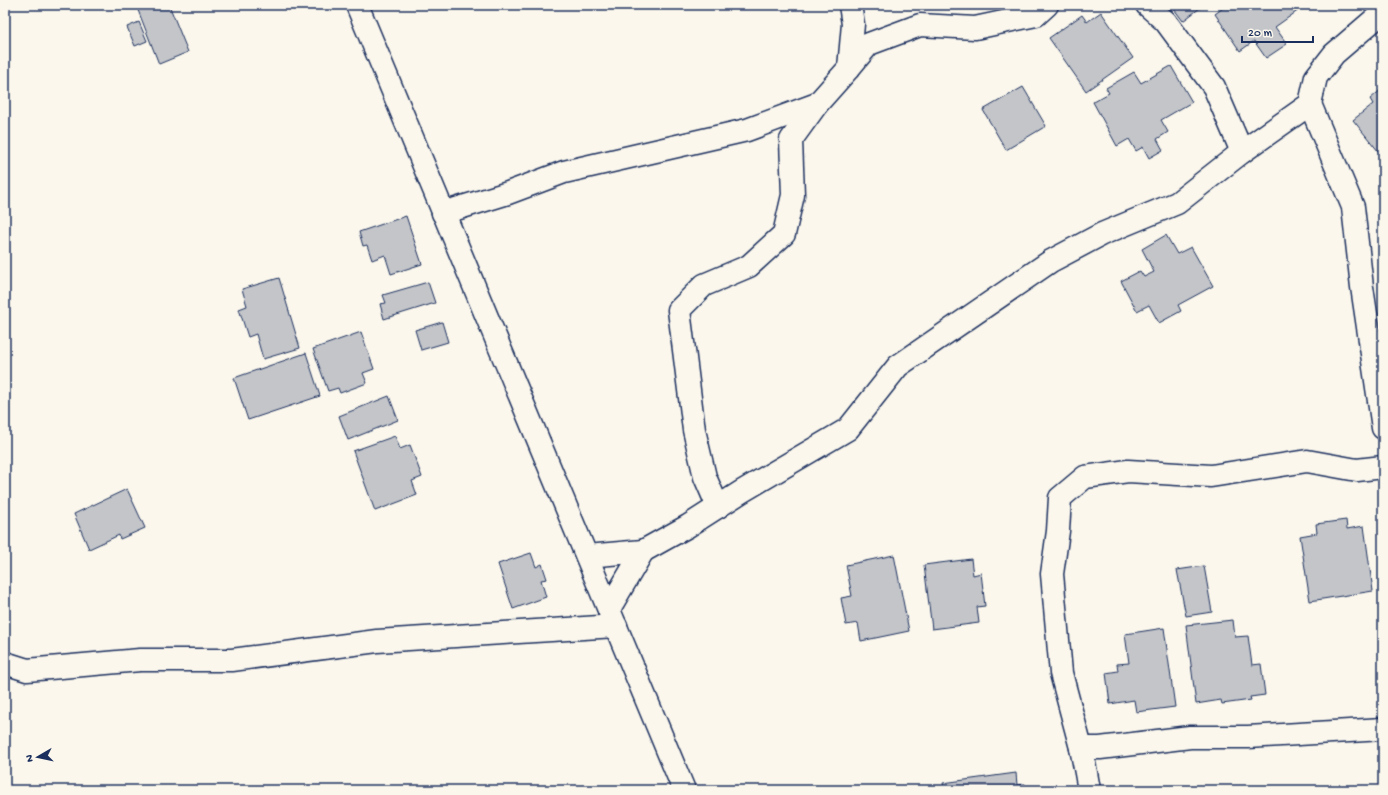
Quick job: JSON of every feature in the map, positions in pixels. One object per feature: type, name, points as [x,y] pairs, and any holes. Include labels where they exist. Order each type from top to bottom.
[{"type":"street","points":[[357,5],[684,790]]},
{"type":"street","points":[[849,68],[853,24],[850,5]]},
{"type":"street","points":[[718,507],[705,477],[694,430],[679,310],[704,285],[749,266],[784,234],[793,195],[791,140],[817,104],[869,44],[920,25],[975,28],[1036,15],[1047,5]]},
{"type":"street","points":[[1147,5],[1166,22],[1214,87],[1242,152]]},
{"type":"street","points":[[1383,12],[1334,54],[1316,77],[1310,104],[1353,207],[1362,287],[1383,428]]},
{"type":"street","points":[[443,213],[508,193],[564,172],[747,130],[817,104]]},
{"type":"street","points":[[587,556],[644,551],[848,429],[898,366],[1051,261],[1102,234],[1177,203],[1242,152],[1310,104]]},
{"type":"street","points":[[1089,790],[1081,748],[1061,673],[1052,574],[1058,531],[1060,498],[1085,477],[1128,472],[1211,476],[1307,461],[1357,470],[1383,467]]},
{"type":"street","points":[[613,618],[644,551]]},
{"type":"street","points":[[5,663],[27,670],[140,660],[232,660],[377,641],[613,618]]},
{"type":"street","points":[[1081,748],[1100,748],[1190,737],[1248,737],[1383,729]]},
{"type":"building","points":[[136,5],[169,5],[188,52],[159,64]]},
{"type":"building","points":[[1171,5],[1204,5],[1183,21]]},
{"type":"building","points":[[1227,5],[1306,5],[1275,27],[1287,44],[1266,58],[1254,41],[1240,51],[1215,14]]},
{"type":"building","points":[[1101,12],[1133,58],[1086,91],[1049,38],[1082,15],[1087,22]]},
{"type":"building","points":[[139,22],[147,41],[135,46],[127,27]]},
{"type":"building","points":[[1171,66],[1192,102],[1161,120],[1168,132],[1157,139],[1163,150],[1149,158],[1143,147],[1136,151],[1129,139],[1117,146],[1093,102],[1109,93],[1106,88],[1134,72],[1141,83]]},
{"type":"building","points":[[1023,87],[1046,126],[1006,150],[983,110]]},
{"type":"building","points":[[1383,88],[1383,157],[1353,120],[1373,104],[1370,99]]},
{"type":"building","points":[[406,216],[422,264],[391,274],[385,255],[372,260],[367,245],[363,246],[359,232]]},
{"type":"building","points":[[1166,235],[1177,254],[1191,247],[1213,286],[1178,305],[1181,311],[1159,323],[1149,305],[1137,311],[1121,281],[1140,271],[1144,277],[1154,272],[1142,249]]},
{"type":"building","points":[[279,278],[300,348],[263,359],[256,334],[248,337],[239,309],[247,306],[242,289]]},
{"type":"building","points":[[428,282],[435,303],[384,319],[380,304],[386,303],[383,295]]},
{"type":"building","points":[[442,322],[448,342],[421,350],[415,330]]},
{"type":"building","points":[[361,332],[374,369],[363,373],[367,383],[340,393],[338,388],[328,391],[313,349]]},
{"type":"building","points":[[306,353],[320,396],[248,420],[234,378]]},
{"type":"building","points":[[389,396],[398,420],[348,440],[339,416]]},
{"type":"building","points":[[395,436],[400,449],[410,445],[422,477],[412,481],[417,495],[375,511],[353,451]]},
{"type":"building","points":[[127,489],[145,528],[120,539],[119,535],[89,549],[74,514]]},
{"type":"building","points":[[1346,520],[1347,529],[1364,526],[1373,591],[1310,601],[1300,536],[1317,533],[1316,524]]},
{"type":"building","points":[[531,553],[536,567],[542,564],[547,579],[541,580],[546,597],[513,609],[498,564]]},
{"type":"building","points":[[894,555],[909,631],[861,641],[858,623],[846,625],[841,598],[852,596],[846,565]]},
{"type":"building","points":[[971,559],[973,575],[981,573],[985,606],[977,607],[979,623],[932,629],[924,565]]},
{"type":"building","points":[[1204,566],[1212,612],[1186,616],[1177,570]]},
{"type":"building","points":[[1233,620],[1235,637],[1248,636],[1252,665],[1261,664],[1265,695],[1250,697],[1251,700],[1222,704],[1221,700],[1196,704],[1186,625]]},
{"type":"building","points":[[1164,628],[1175,707],[1136,712],[1134,700],[1110,704],[1106,673],[1118,671],[1117,664],[1129,663],[1125,634]]},
{"type":"building","points":[[1016,773],[1017,785],[1025,784],[1026,790],[944,790],[943,783]]}]
